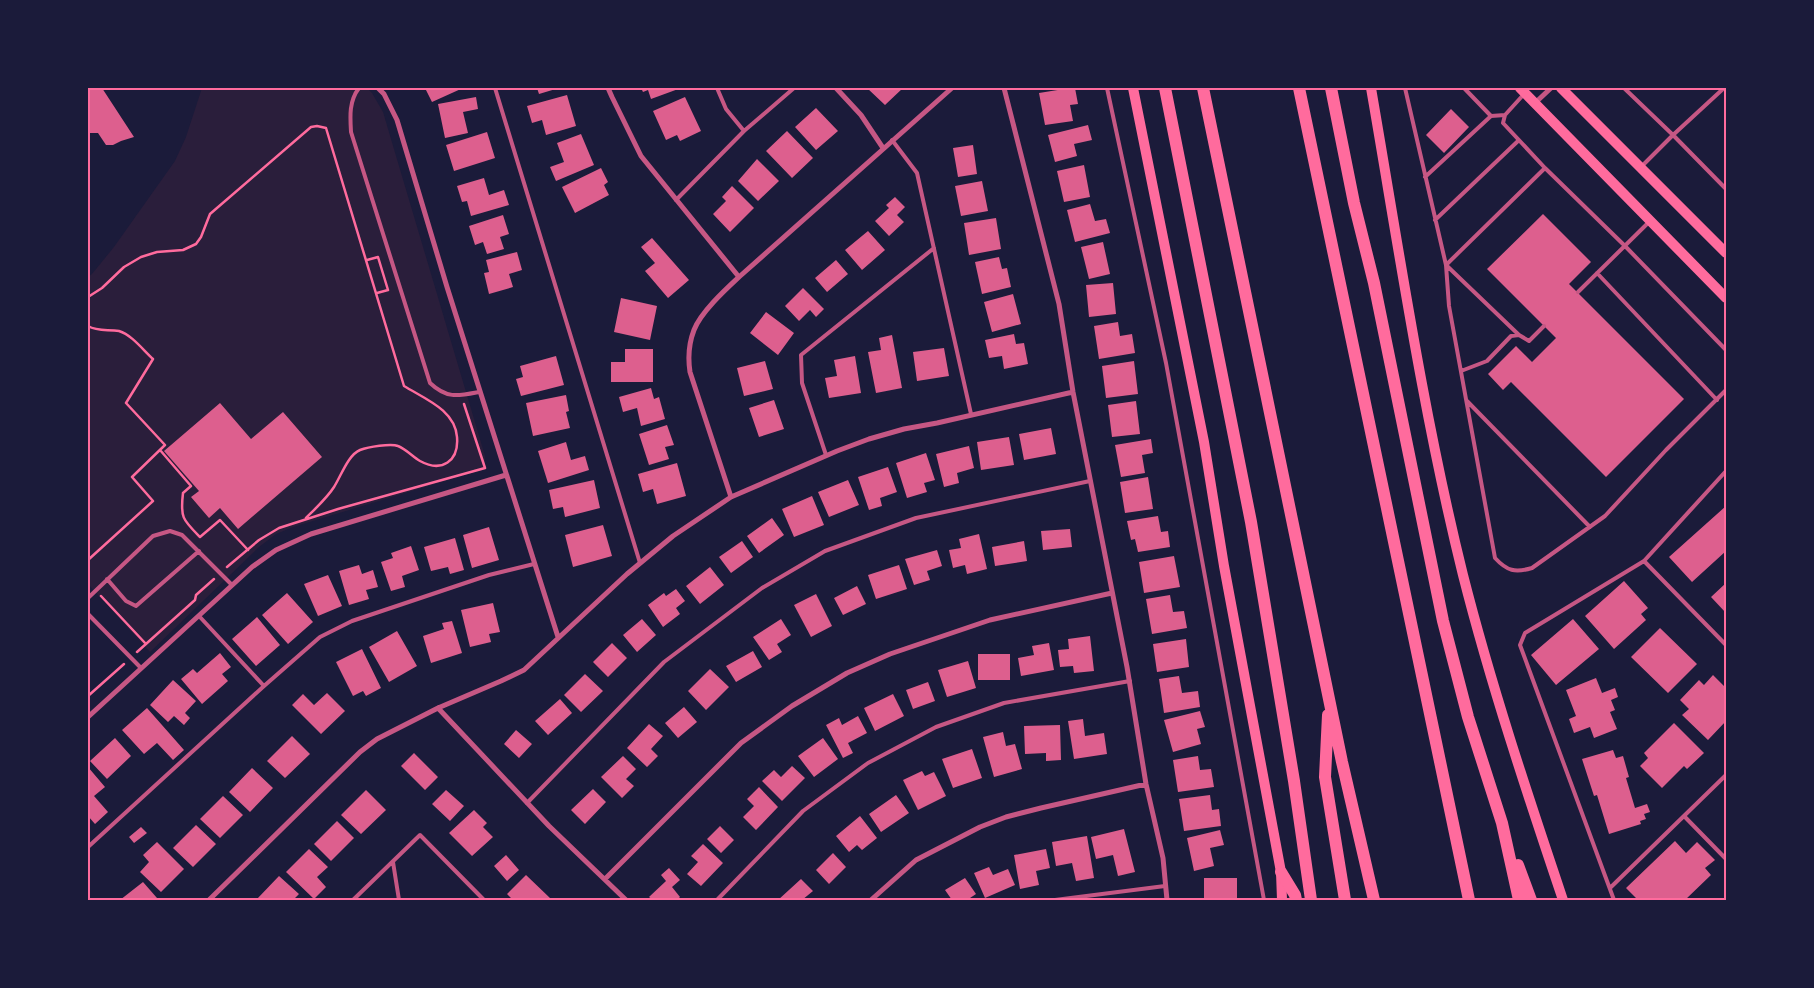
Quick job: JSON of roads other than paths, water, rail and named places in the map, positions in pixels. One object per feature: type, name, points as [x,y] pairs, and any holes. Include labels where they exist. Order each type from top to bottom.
[{"type":"highway","points":[[1165,88],[1251,522],[1294,781],[1311,900]]},
{"type":"highway","points":[[1203,88],[1266,397],[1374,900]]},
{"type":"highway","points":[[1299,88],[1468,900]]},
{"type":"highway","points":[[1331,88],[1354,203],[1374,283],[1443,621],[1468,717],[1502,823],[1531,900]]},
{"type":"highway","points":[[1329,695],[1325,777],[1345,900]]},
{"type":"highway","points":[[1502,823],[1519,900]]},
{"type":"highway","points":[[1281,872],[1296,896],[1296,900]]},
{"type":"main road","points":[[1133,88],[1204,442],[1224,566],[1281,872],[1282,900]]},
{"type":"main road","points":[[1371,88],[1419,371],[1464,576],[1514,751],[1563,900]]},
{"type":"main road","points":[[1561,88],[1726,253]]},
{"type":"main road","points":[[1522,90],[1726,298]]},
{"type":"street","points":[[378,88],[384,94],[397,120],[480,392],[558,637]]},
{"type":"street","points":[[608,88],[641,156],[739,277]]},
{"type":"street","points":[[836,88],[861,115],[883,148]]},
{"type":"street","points":[[732,497],[690,372],[688,360],[694,330],[713,302],[739,277],[952,88]]},
{"type":"street","points":[[1004,88],[1059,304],[1072,392],[1130,682],[1146,784],[1162,858],[1167,900]]},
{"type":"street","points":[[1535,104],[1551,88]]},
{"type":"street","points":[[209,900],[360,752],[377,740],[438,708],[501,682],[524,670],[558,637],[672,536],[732,497],[826,455],[869,439],[1072,392]]},
{"type":"street","points":[[88,717],[252,567],[276,550],[311,534],[506,475]]},
{"type":"street","points":[[606,879],[741,743],[792,706],[847,673],[890,654],[990,620],[1112,593]]},
{"type":"street","points":[[438,708],[549,826],[626,900]]},
{"type":"street","points":[[871,900],[916,860],[980,827],[1041,808],[1146,784]]},
{"type":"lane","points":[[359,88],[352,101],[350,114],[351,132],[430,383],[437,390],[446,394],[461,395],[480,392]]},
{"type":"lane","points":[[495,88],[640,563]]},
{"type":"lane","points":[[717,88],[726,109],[744,131]]},
{"type":"lane","points":[[676,200],[744,131],[794,88]]},
{"type":"lane","points":[[1107,88],[1166,363],[1264,900]]},
{"type":"lane","points":[[1405,88],[1424,177],[1446,265],[1449,306],[1495,558],[1504,567],[1519,572],[1532,568],[1605,516],[1666,450],[1726,390]]},
{"type":"lane","points":[[1464,88],[1491,116]]},
{"type":"lane","points":[[1624,88],[1726,190]]},
{"type":"lane","points":[[1640,167],[1724,88]]},
{"type":"lane","points":[[1522,90],[1502,122],[1518,141],[1625,246],[1726,350]]},
{"type":"lane","points":[[1424,177],[1491,116],[1505,115]]},
{"type":"lane","points":[[892,140],[917,173],[971,414]]},
{"type":"lane","points":[[1435,220],[1518,141]]},
{"type":"lane","points":[[1446,265],[1545,168]]},
{"type":"lane","points":[[1578,292],[1651,221]]},
{"type":"lane","points":[[826,455],[802,384],[801,355],[934,248]]},
{"type":"lane","points":[[1446,265],[1519,335],[1529,341],[1544,326]]},
{"type":"lane","points":[[1597,273],[1716,400]]},
{"type":"lane","points":[[1461,371],[1487,361],[1511,336],[1519,335]]},
{"type":"lane","points":[[1466,400],[1590,527]]},
{"type":"lane","points":[[1614,900],[1520,645],[1524,633],[1644,561],[1726,471]]},
{"type":"lane","points":[[527,803],[664,662],[762,588],[825,551],[916,518],[1090,481]]},
{"type":"lane","points":[[88,598],[154,536],[170,530],[182,535],[232,585]]},
{"type":"lane","points":[[107,579],[126,601],[136,606],[199,551]]},
{"type":"lane","points":[[1644,561],[1726,645]]},
{"type":"lane","points":[[88,847],[320,637],[352,620],[489,575],[534,564]]},
{"type":"lane","points":[[88,614],[142,668]]},
{"type":"lane","points":[[199,616],[264,686]]},
{"type":"lane","points":[[717,900],[803,812],[877,758],[936,727],[1004,703],[1130,682]]},
{"type":"lane","points":[[1610,888],[1726,775]]},
{"type":"lane","points":[[1684,816],[1726,859]]},
{"type":"lane","points":[[353,900],[420,835],[484,900]]},
{"type":"lane","points":[[393,862],[399,900]]},
{"type":"lane","points":[[1056,900],[1165,886]]}]
